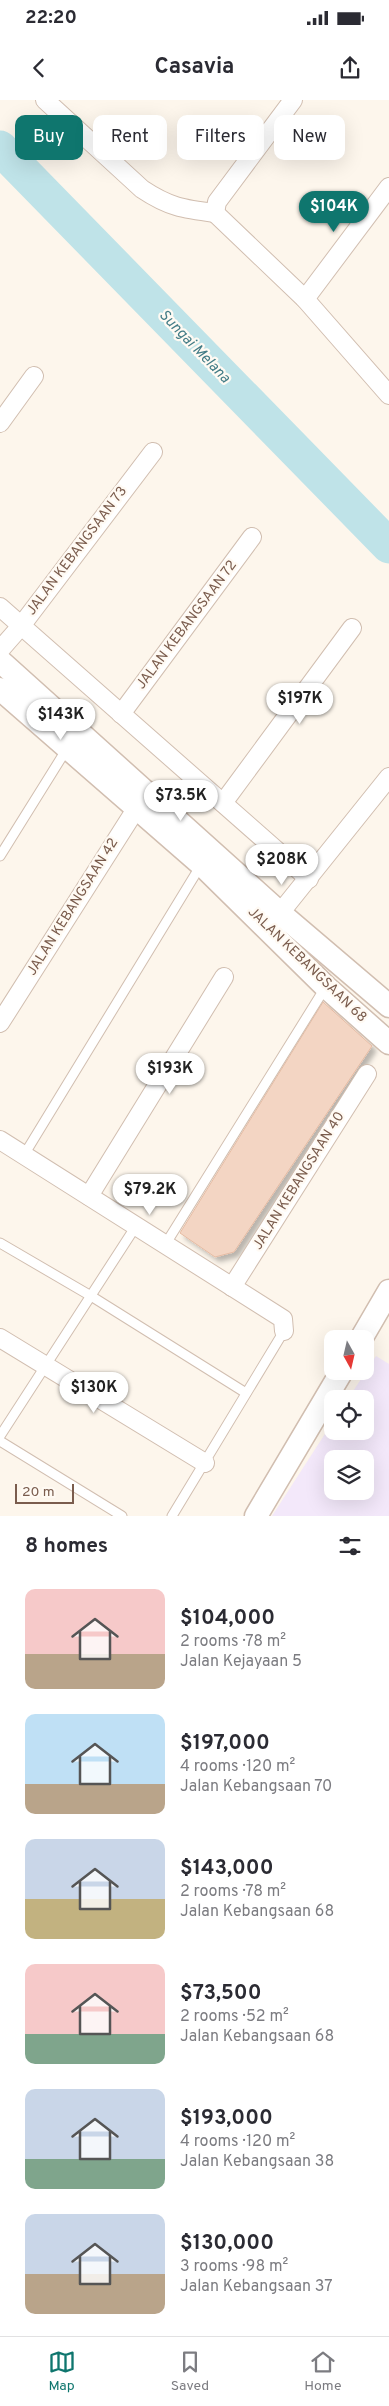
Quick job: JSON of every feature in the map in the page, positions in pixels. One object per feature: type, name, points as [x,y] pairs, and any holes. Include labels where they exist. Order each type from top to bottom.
[{"type":"street","points":[[45,100],[153,197],[178,208],[215,212],[306,299],[389,395]]},
{"type":"street","points":[[215,212],[217,202],[293,100]]},
{"type":"street","points":[[306,299],[389,187]]},
{"type":"street","points":[[0,423],[34,376]]},
{"type":"street","name":"JALAN KEBANGSAAN 73","points":[[0,650],[21,626],[153,452]]},
{"type":"street","name":"JALAN KEBANGSAAN 72","points":[[121,714],[252,537]]},
{"type":"street","points":[[0,607],[309,879]]},
{"type":"street","points":[[223,802],[352,628]]},
{"type":"street","name":"JALAN KEBANGSAAN 68","points":[[0,661],[142,800],[274,921],[326,987],[389,1042]]},
{"type":"street","name":"JALAN KEBANGSAAN 68","points":[[0,689],[68,747],[142,800],[202,865],[389,1006]]},
{"type":"street","points":[[274,921],[389,777]]},
{"type":"street","name":"JALAN KEBANGSAAN 42","points":[[0,1023],[142,800]]},
{"type":"street","points":[[89,1196],[224,977]]},
{"type":"street","name":"JALAN KEBANGSAAN 40","points":[[232,1287],[367,1074]]},
{"type":"street","points":[[0,1140],[283,1320],[285,1328]]},
{"type":"street","points":[[366,1330],[389,1291]]},
{"type":"street","points":[[0,1338],[205,1463]]},
{"type":"street","points":[[256,1516],[337,1380]]},
{"type":"lane","points":[[0,856],[68,747]]},
{"type":"lane","points":[[24,1155],[202,865]]},
{"type":"lane","points":[[165,1245],[326,987]]},
{"type":"lane","points":[[0,1436],[136,1226]]},
{"type":"lane","points":[[0,1242],[91,1296],[246,1393]]},
{"type":"lane","points":[[172,1516],[285,1328]]},
{"type":"lane","points":[[0,1441],[122,1516]]},
{"type":"shaded area","points":[[376,1356],[389,1364],[389,1516],[272,1516],[324,1435],[324,1440],[374,1440],[374,1390],[354,1390],[360,1380],[374,1380],[374,1359]]},
{"type":"building","points":[[323,1002],[372,1046],[234,1252],[215,1257],[180,1233]]},
{"type":"waterway","name":"Sungai Melana","points":[[0,148],[389,546]]}]
